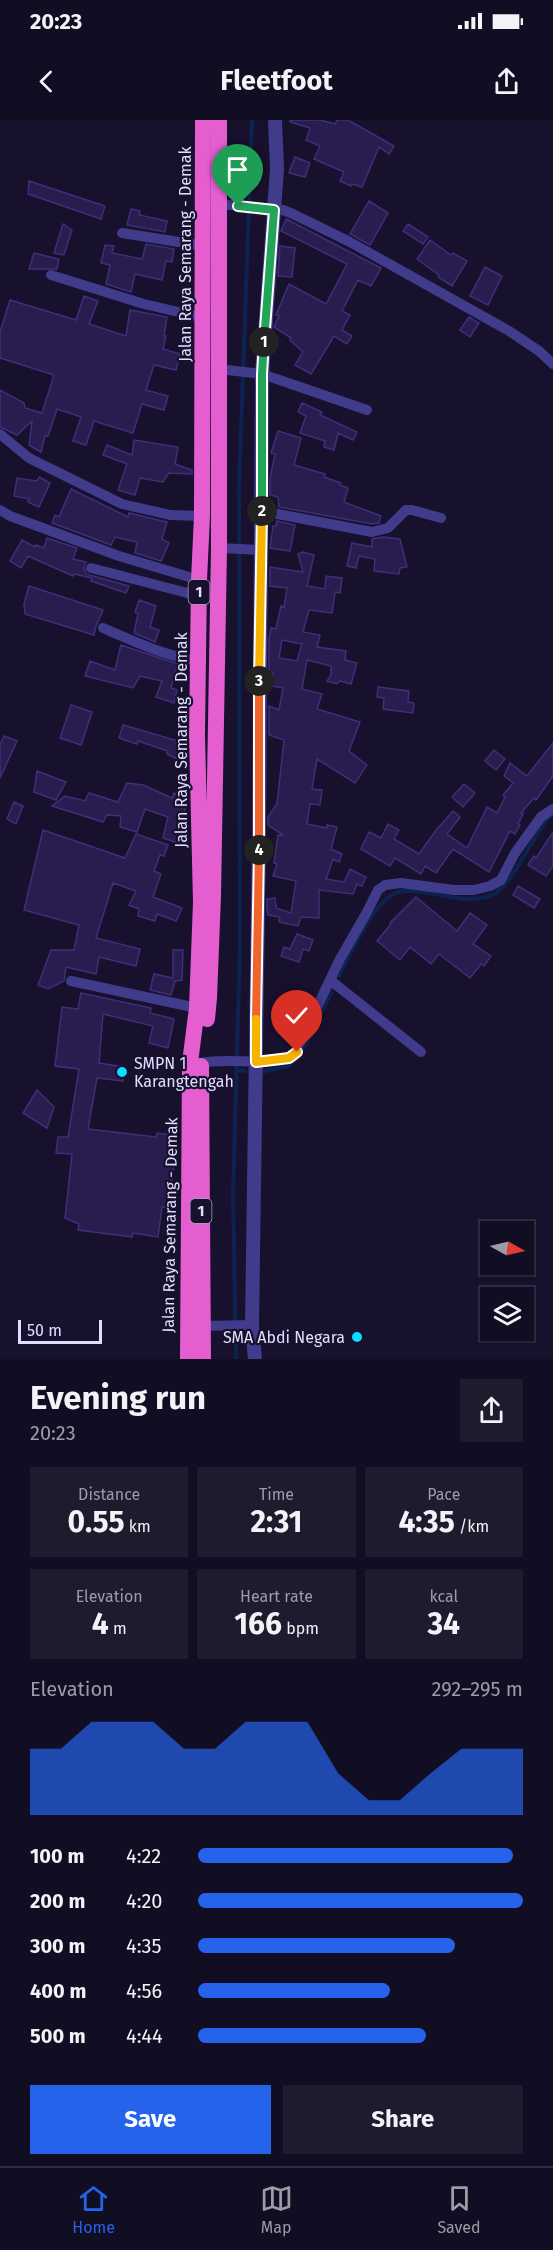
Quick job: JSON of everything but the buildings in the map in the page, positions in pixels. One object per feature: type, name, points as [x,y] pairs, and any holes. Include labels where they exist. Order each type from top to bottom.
[{"type":"highway","name":"Jalan Raya Semarang - Demak","points":[[203,120],[204,318],[210,434],[221,548],[207,1062],[203,1359]]},
{"type":"highway","name":"Jalan Raya Semarang - Demak","points":[[188,1359],[190,1064],[197,1008],[201,902],[197,735],[200,661],[199,589],[202,516],[210,434],[222,369],[218,204],[219,120]]},
{"type":"street","points":[[255,1359],[249,1325],[255,1061],[259,550],[262,511],[260,374],[268,210],[277,169],[275,120]]},
{"type":"street","points":[[218,204],[283,210],[350,242],[509,331],[539,351],[553,364]]},
{"type":"street","points":[[122,233],[204,246]]},
{"type":"street","points":[[51,275],[144,304],[204,318]]},
{"type":"street","points":[[222,369],[260,374],[367,410]]},
{"type":"street","points":[[0,434],[29,458],[122,504],[170,515],[202,516]]},
{"type":"street","points":[[0,510],[10,516],[199,589]]},
{"type":"street","points":[[262,511],[372,532],[388,528],[406,510],[441,518]]},
{"type":"street","points":[[221,548],[259,550]]},
{"type":"street","points":[[91,568],[199,589]]},
{"type":"street","points":[[103,628],[152,650],[178,658],[200,661]]},
{"type":"street","points":[[207,1062],[293,1057],[330,980],[378,890],[385,885],[401,883],[454,890],[474,890],[490,886],[501,880],[515,853],[541,817],[553,809]]},
{"type":"street","points":[[330,980],[421,1052]]},
{"type":"street","points":[[71,981],[197,1008]]},
{"type":"street","points":[[203,1326],[249,1325]]},
{"type":"waterway","points":[[236,1359],[233,1194],[240,948],[239,487],[252,120]]},
{"type":"waterway","points":[[339,976],[364,928],[391,896],[399,892],[411,891],[472,899],[494,894],[516,870],[550,816]]},
{"type":"waterway","points":[[299,1053],[306,1045],[331,993]]},
{"type":"waterway","points":[[261,1072],[288,1066],[293,1061]]},
{"type":"waterway","points":[[236,1070],[245,1071]]},
{"type":"place","name":"SMPN 1 Karangtengah","points":[[122,1072]]},
{"type":"place","name":"SMA Abdi Negara","points":[[357,1337]]},
{"type":"route","points":[[238,206],[274,210],[262,374],[256,1062],[289,1058],[297,1052]]}]
